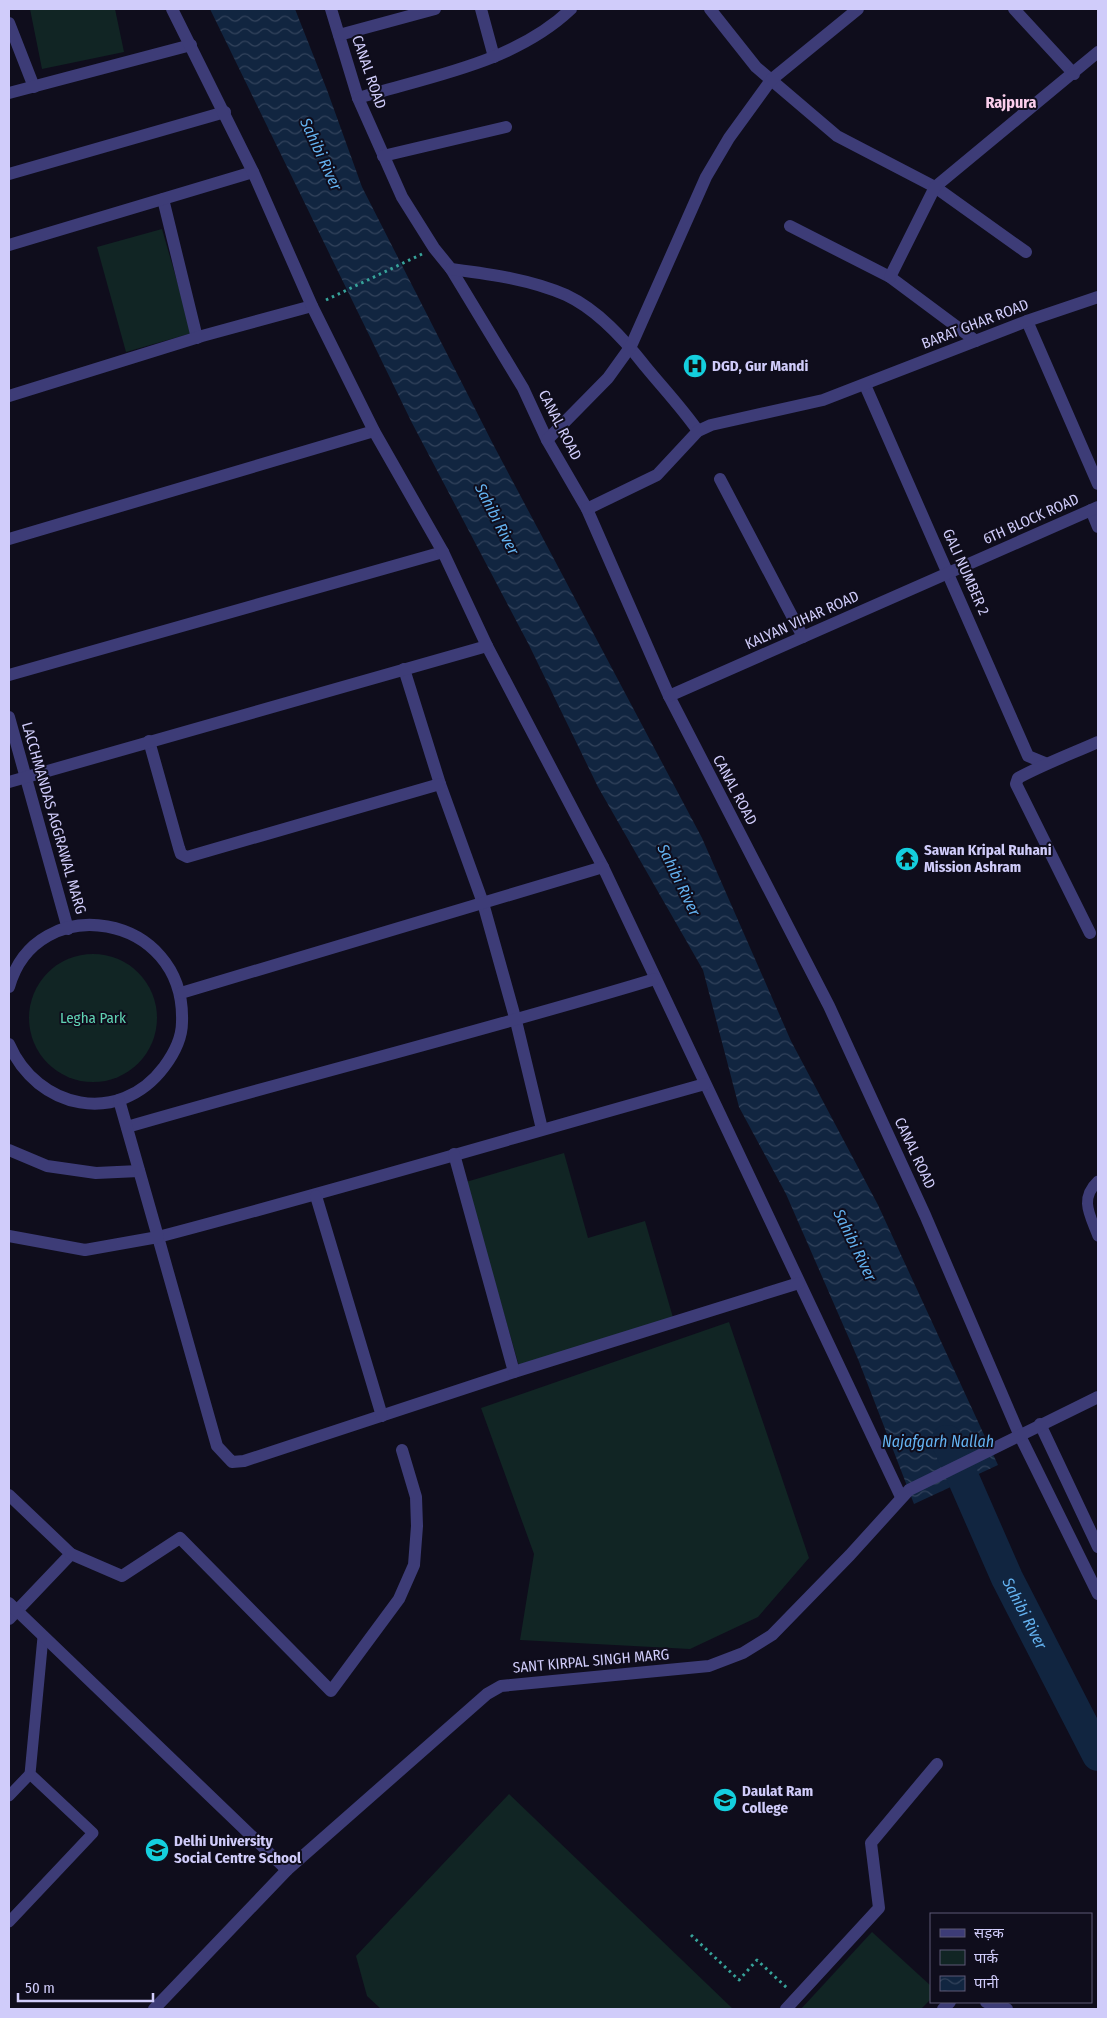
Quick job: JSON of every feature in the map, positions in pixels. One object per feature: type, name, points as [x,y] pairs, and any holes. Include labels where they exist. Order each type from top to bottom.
[{"type":"street","points":[[172,9],[253,172],[312,306],[374,431],[443,552],[487,646],[603,867],[799,1283],[905,1493],[1019,1434],[1098,1397]]},
{"type":"street","name":"CANAL ROAD","points":[[331,9],[358,98],[402,197],[434,248],[450,269],[522,388],[547,440],[587,509],[669,696],[829,1006],[925,1215],[1019,1434],[1098,1594]]},
{"type":"street","points":[[339,35],[435,9]]},
{"type":"street","points":[[481,9],[494,57]]},
{"type":"street","points":[[358,98],[494,57],[529,41],[560,14],[571,9]]},
{"type":"street","points":[[710,9],[756,67],[837,136],[935,187],[1026,252]]},
{"type":"street","points":[[547,440],[608,378],[631,346],[706,177],[729,138],[771,80],[858,9]]},
{"type":"street","points":[[1014,9],[1074,74]]},
{"type":"street","points":[[9,24],[34,87]]},
{"type":"street","points":[[9,93],[191,45]]},
{"type":"street","points":[[890,277],[935,187],[1074,74],[1098,52]]},
{"type":"street","points":[[9,174],[224,112]]},
{"type":"street","points":[[383,156],[506,127]]},
{"type":"street","points":[[9,245],[253,172]]},
{"type":"street","points":[[163,199],[197,338]]},
{"type":"street","points":[[790,226],[890,277],[976,341]]},
{"type":"street","points":[[450,269],[505,276],[566,295],[600,317],[631,346],[678,403],[698,431],[657,476],[587,509]]},
{"type":"street","name":"BARAT GHAR ROAD","points":[[698,431],[711,425],[823,400],[1027,321],[1098,297]]},
{"type":"street","points":[[9,396],[197,338],[312,306]]},
{"type":"street","points":[[1027,321],[1098,484]]},
{"type":"street","name":"GALI NUMBER 2","points":[[865,385],[1028,756],[1045,763]]},
{"type":"street","points":[[9,539],[374,431]]},
{"type":"street","points":[[720,479],[803,637]]},
{"type":"street","points":[[1095,508],[1098,527]]},
{"type":"street","name":"6TH BLOCK ROAD","points":[[949,574],[1095,508]]},
{"type":"street","points":[[9,675],[443,552]]},
{"type":"street","name":"KALYAN VIHAR ROAD","points":[[669,696],[949,574]]},
{"type":"street","points":[[9,782],[26,775],[487,646]]},
{"type":"street","points":[[404,669],[440,784],[484,903],[516,1021],[542,1129]]},
{"type":"street","name":"LACCHMANDAS AGGRAWAL MARG","points":[[9,717],[68,929]]},
{"type":"street","points":[[149,741],[179,848],[182,854],[187,857],[440,784]]},
{"type":"street","points":[[1090,933],[1016,784],[1018,778],[1045,763],[1098,742]]},
{"type":"street","points":[[181,993],[603,867]]},
{"type":"street","points":[[9,987],[12,976],[30,950],[51,935],[80,924],[112,926],[141,937],[164,958],[181,993],[182,1024],[174,1054],[155,1079],[129,1097],[95,1104],[64,1100],[37,1085],[16,1061],[9,1044]]},
{"type":"street","points":[[127,1127],[249,1092],[516,1021],[655,979]]},
{"type":"street","points":[[9,1236],[85,1250],[158,1237],[316,1196],[454,1154],[705,1084]]},
{"type":"street","points":[[120,1100],[217,1446],[232,1462],[244,1461],[514,1372],[799,1283]]},
{"type":"street","points":[[9,1150],[47,1166],[96,1173],[139,1171]]},
{"type":"street","points":[[454,1154],[514,1372]]},
{"type":"street","points":[[316,1196],[382,1416]]},
{"type":"street","points":[[1040,1424],[1098,1547]]},
{"type":"street","points":[[9,1495],[71,1554],[122,1576],[180,1538],[331,1691],[400,1599],[414,1565],[417,1526],[416,1497],[402,1450]]},
{"type":"street","name":"SANT KIRPAL SINGH MARG","points":[[154,2009],[287,1870],[474,1705],[501,1686],[709,1666],[743,1653],[772,1635],[850,1555],[905,1493]]},
{"type":"street","points":[[71,1554],[11,1608],[287,1870]]},
{"type":"street","points":[[786,2009],[879,1908],[871,1843],[937,1764]]},
{"type":"street","points":[[989,2003],[1007,2009]]},
{"type":"lane","points":[[1098,1181],[1090,1189],[1087,1201],[1098,1236]]},
{"type":"lane","points":[[9,1796],[30,1774],[43,1637]]},
{"type":"lane","points":[[9,1922],[93,1833],[30,1774]]},
{"type":"path","points":[[331,297],[404,263]]},
{"type":"path","points":[[691,1936],[739,1980],[757,1960],[796,1997]]},
{"type":"green space","points":[[30,9],[115,9],[124,52],[42,69]]},
{"type":"green space","points":[[162,229],[192,333],[126,352],[97,247]]},
{"type":"green space","name":"Legha Park","points":[[93,954],[117,959],[138,973],[152,994],[157,1018],[152,1042],[138,1063],[117,1077],[93,1082],[69,1077],[48,1063],[34,1042],[29,1018],[34,994],[48,973],[69,959]]},
{"type":"green space","points":[[564,1153],[588,1238],[645,1221],[674,1321],[519,1366],[466,1182]]},
{"type":"green space","points":[[729,1322],[809,1558],[758,1617],[690,1649],[520,1640],[534,1554],[481,1408]]},
{"type":"green space","points":[[509,1794],[733,2009],[381,2009],[367,1996],[356,1956]]},
{"type":"green space","points":[[872,1932],[930,1985],[930,2000],[921,2009],[801,2009]]},
{"type":"water","name":"Najafgarh Nallah","points":[[210,9],[295,9],[362,187],[494,446],[702,838],[791,1041],[878,1205],[998,1465],[914,1504],[858,1359],[786,1194],[739,1107],[703,970],[598,787],[529,645],[412,423]]},
{"type":"waterway","name":"Sahibi River","points":[[947,1441],[1007,1578],[1098,1755]]},
{"type":"place","name":"DGD, Gur Mandi","points":[[695,366]]},
{"type":"place","name":"Sawan Kripal Ruhani Mission Ashram","points":[[907,859]]},
{"type":"place","name":"Daulat Ram College","points":[[725,1800]]},
{"type":"place","name":"Delhi University Social Centre School","points":[[157,1850]]},
{"type":"district","name":"Rajpura","points":[[1011,102]]}]
